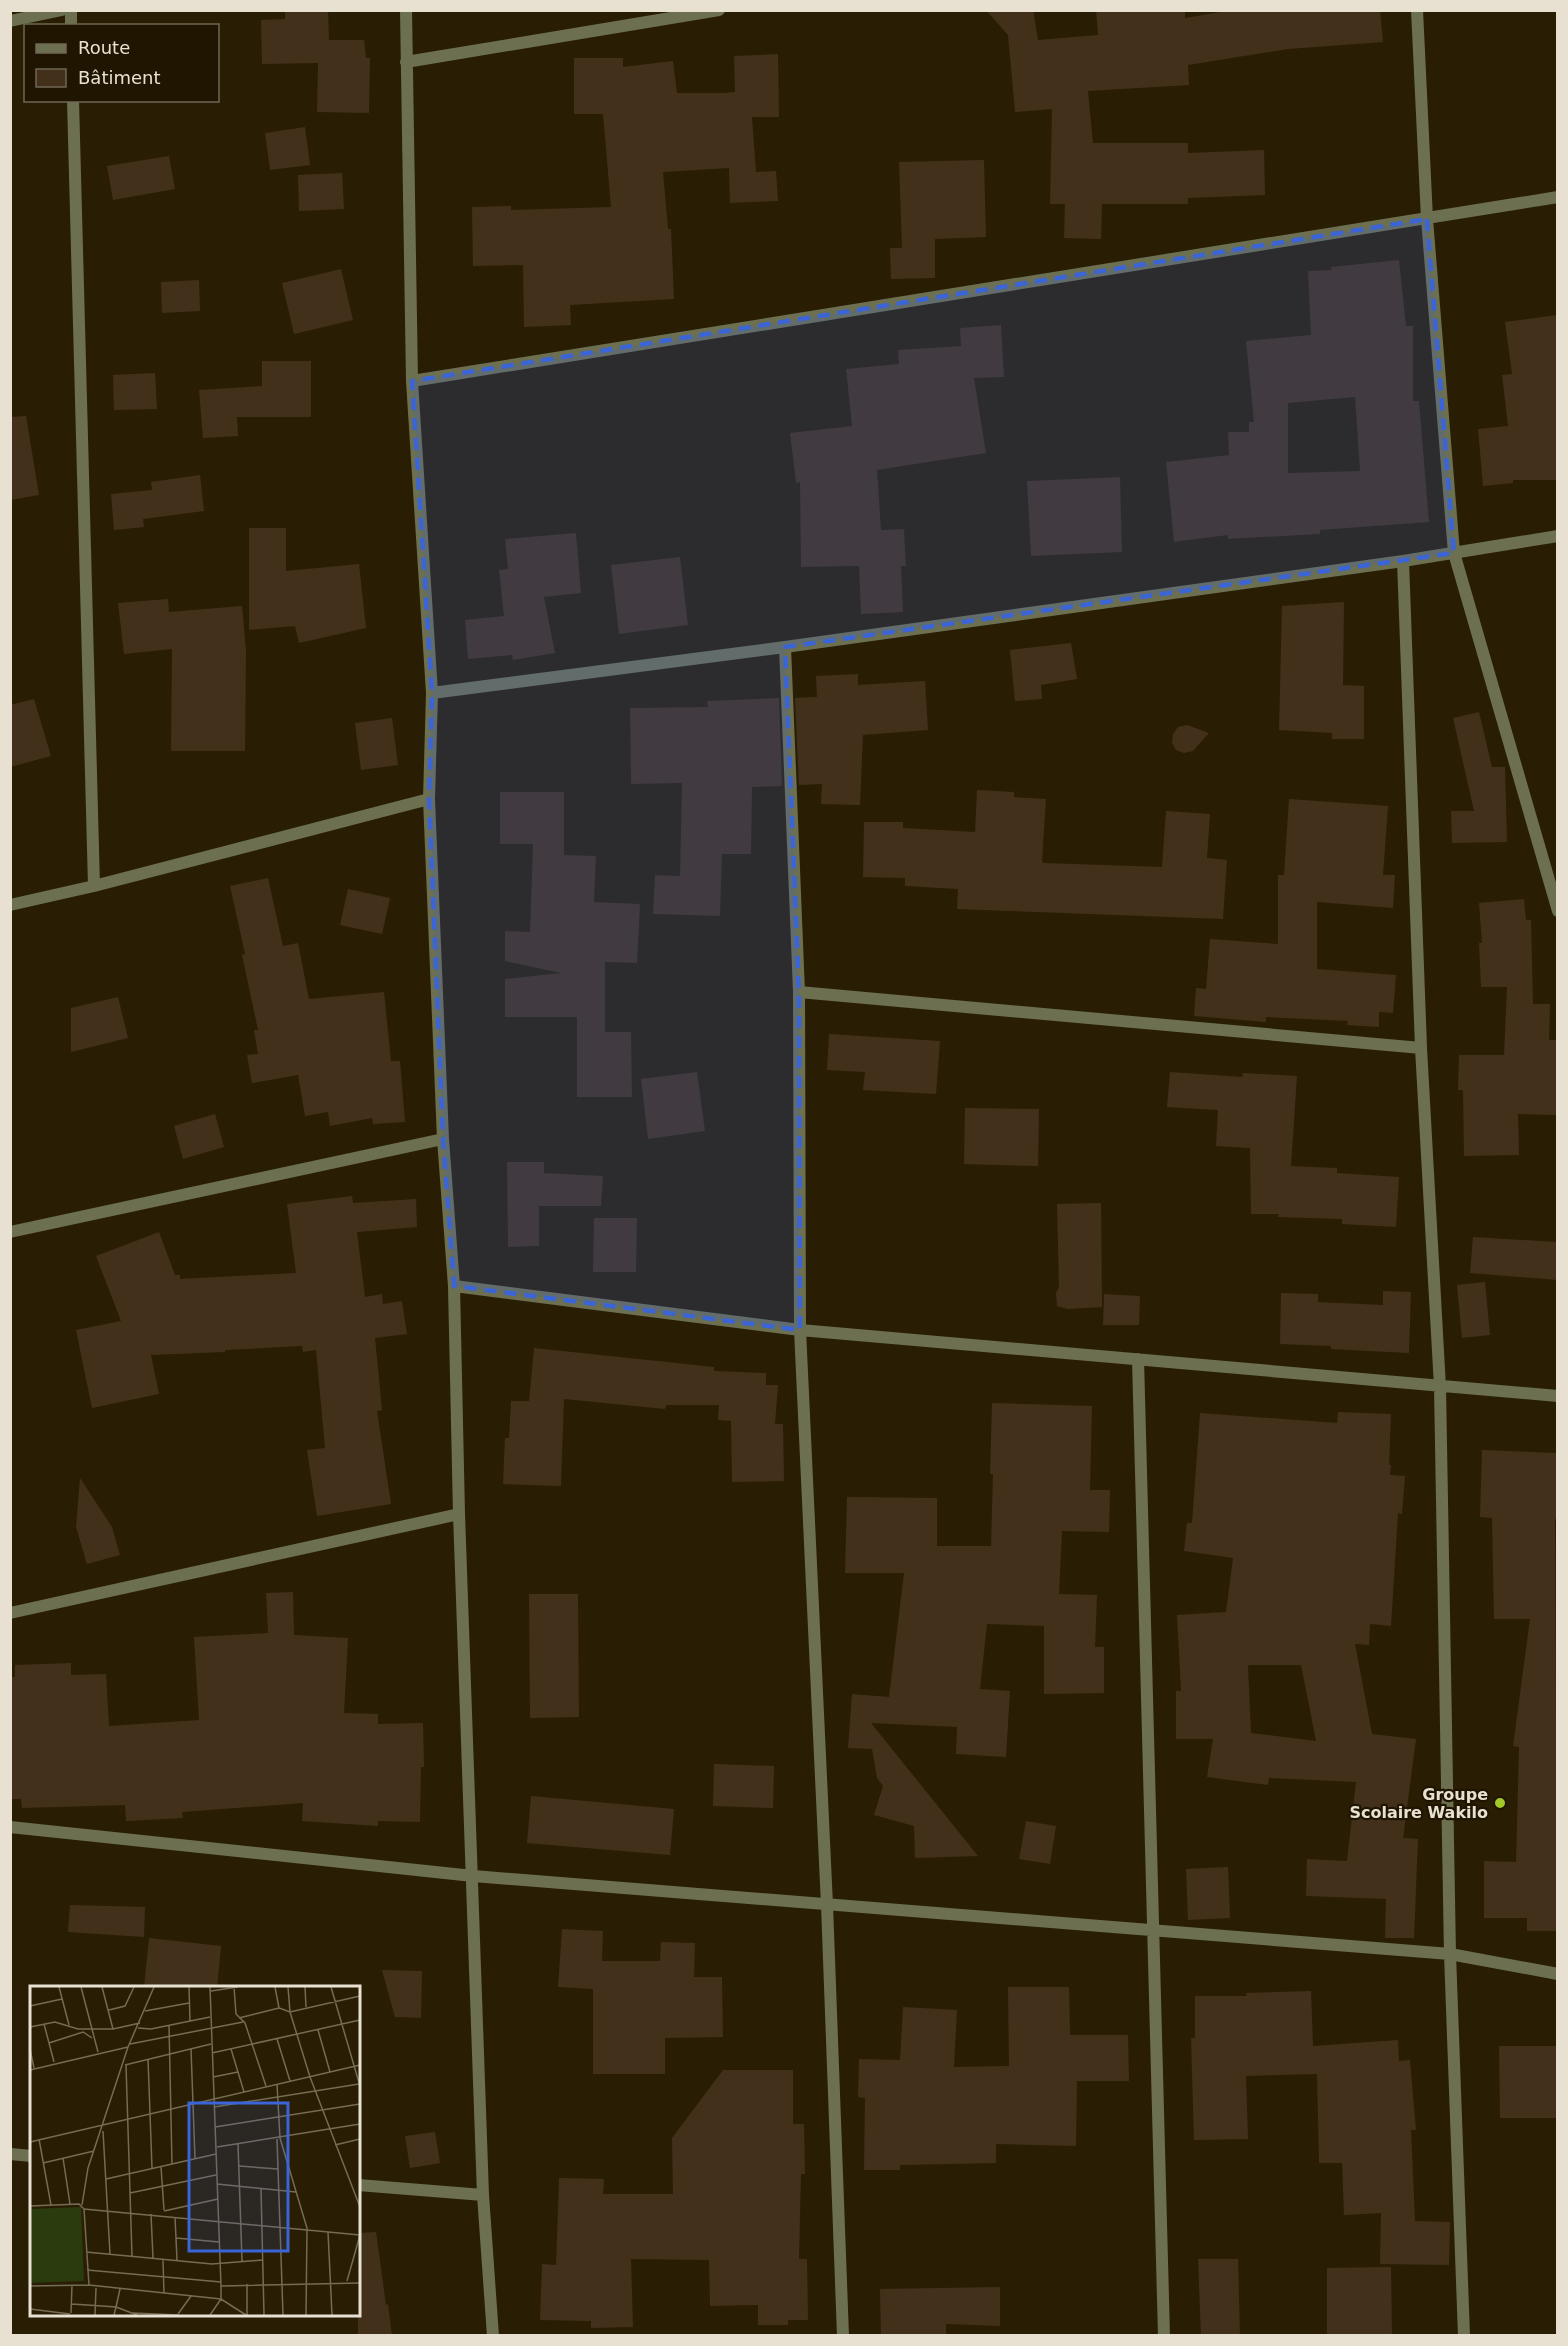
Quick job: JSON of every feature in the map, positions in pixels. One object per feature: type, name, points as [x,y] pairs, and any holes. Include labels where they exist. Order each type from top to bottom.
[{"type":"street","points":[[10,21],[62,10]]},
{"type":"street","points":[[406,10],[412,381],[432,693],[429,800],[443,1139],[454,1286],[459,1514],[483,2195],[493,2336]]},
{"type":"street","points":[[406,62],[719,10]]},
{"type":"street","points":[[1417,10],[1428,219],[1454,554],[1557,911]]},
{"type":"street","points":[[73,102],[94,886]]},
{"type":"street","points":[[412,381],[1557,198]]},
{"type":"street","points":[[432,693],[785,647],[1454,554],[1557,536]]},
{"type":"street","points":[[1403,561],[1421,1048],[1440,1387],[1450,1954],[1464,2336]]},
{"type":"street","points":[[785,647],[799,992],[800,1330],[827,1905],[843,2336]]},
{"type":"street","points":[[10,905],[94,886],[429,800]]},
{"type":"street","points":[[799,992],[1421,1048]]},
{"type":"street","points":[[10,1232],[443,1139]]},
{"type":"street","points":[[454,1286],[800,1330],[1557,1396]]},
{"type":"street","points":[[1138,1359],[1164,2336]]},
{"type":"street","points":[[10,1613],[459,1514]]},
{"type":"street","points":[[10,1827],[473,1876],[1450,1954],[1557,1974]]},
{"type":"street","points":[[10,2154],[30,2156]]},
{"type":"street","points":[[360,2185],[483,2195]]},
{"type":"highlighted area","points":[[1427,219],[1454,553],[785,647],[799,992],[800,1330],[454,1286],[443,1139],[429,799],[432,693],[412,381]]},
{"type":"building","points":[[285,10],[328,10],[329,40],[364,40],[366,58],[370,58],[369,113],[317,112],[318,63],[262,64],[261,20],[285,19]]},
{"type":"building","points":[[986,10],[1033,10],[1038,40],[1098,35],[1096,10],[1185,10],[1185,18],[1232,10],[1380,10],[1383,42],[1288,49],[1188,65],[1189,85],[1088,91],[1093,143],[1188,143],[1188,153],[1264,150],[1265,195],[1188,198],[1188,204],[1102,204],[1101,239],[1064,238],[1065,204],[1050,204],[1052,109],[1015,112],[1008,35]]},
{"type":"building","points":[[778,54],[779,117],[752,117],[756,172],[776,171],[778,201],[730,203],[729,168],[663,172],[668,229],[671,229],[674,299],[570,305],[571,325],[524,327],[523,265],[473,266],[472,207],[511,206],[511,210],[611,207],[603,114],[574,114],[574,58],[623,58],[623,67],[673,61],[677,93],[726,93],[735,92],[734,56]]},
{"type":"building","points":[[305,127],[310,165],[270,170],[265,133]]},
{"type":"building","points":[[169,156],[175,189],[113,200],[107,166]]},
{"type":"building","points":[[984,160],[986,237],[935,239],[935,278],[891,279],[890,248],[902,248],[899,162]]},
{"type":"building","points":[[342,173],[344,209],[299,211],[298,175]]},
{"type":"building","points":[[1399,260],[1406,326],[1413,326],[1413,401],[1419,401],[1429,522],[1320,530],[1320,534],[1228,539],[1228,535],[1174,542],[1166,462],[1229,455],[1228,432],[1249,432],[1249,422],[1254,422],[1246,341],[1311,335],[1308,271],[1332,270],[1331,267]],"holes":[[[1355,397],[1360,471],[1288,473],[1288,403]]]},
{"type":"building","points":[[341,269],[353,320],[294,334],[282,283]]},
{"type":"building","points":[[199,280],[200,311],[162,313],[161,282]]},
{"type":"building","points":[[1557,315],[1557,480],[1513,480],[1513,483],[1483,486],[1478,429],[1508,426],[1502,375],[1512,374],[1505,322]]},
{"type":"building","points":[[1001,325],[1004,377],[974,378],[986,453],[877,470],[881,530],[904,529],[906,566],[901,566],[903,612],[861,614],[859,566],[801,567],[800,482],[796,483],[790,433],[852,426],[846,369],[899,364],[898,350],[961,346],[960,328]]},
{"type":"building","points":[[262,361],[311,361],[311,417],[237,417],[238,436],[203,438],[199,390],[262,386]]},
{"type":"building","points":[[155,373],[157,409],[114,410],[113,375]]},
{"type":"building","points":[[26,416],[39,495],[10,500],[10,417]]},
{"type":"building","points":[[200,475],[204,511],[143,519],[144,527],[114,530],[111,494],[152,490],[151,482]]},
{"type":"building","points":[[1120,477],[1122,552],[1031,556],[1027,481]]},
{"type":"building","points":[[249,528],[286,528],[286,571],[359,564],[366,628],[299,643],[295,626],[249,630]]},
{"type":"building","points":[[576,533],[581,593],[544,597],[555,653],[513,660],[512,655],[468,659],[465,620],[504,616],[499,570],[508,569],[505,539]]},
{"type":"building","points":[[680,557],[688,625],[619,634],[611,565]]},
{"type":"building","points":[[168,599],[169,612],[242,606],[246,650],[245,751],[171,751],[172,649],[124,654],[118,603]]},
{"type":"building","points":[[1344,602],[1343,685],[1364,686],[1364,739],[1332,739],[1332,733],[1279,730],[1282,606]]},
{"type":"building","points":[[1071,643],[1077,679],[1041,685],[1042,699],[1015,701],[1010,650]]},
{"type":"building","points":[[858,674],[858,685],[925,681],[928,730],[863,735],[860,805],[821,804],[822,784],[799,785],[795,698],[817,697],[816,676]]},
{"type":"building","points":[[779,698],[782,786],[752,787],[751,854],[722,854],[720,916],[653,914],[655,875],[680,876],[682,783],[631,784],[630,708],[708,707],[707,701]]},
{"type":"building","points":[[34,699],[51,756],[10,767],[10,705]]},
{"type":"building","points":[[1479,712],[1492,767],[1505,767],[1507,842],[1452,843],[1451,811],[1474,811],[1453,718]]},
{"type":"building","points":[[392,718],[398,765],[361,770],[355,723]]},
{"type":"building","points":[[1187,725],[1209,733],[1193,751],[1184,753],[1176,750],[1172,743],[1173,734],[1178,727]]},
{"type":"building","points":[[977,790],[1014,792],[1014,797],[1046,799],[1042,862],[1044,863],[1162,867],[1166,811],[1210,814],[1207,858],[1227,860],[1223,919],[957,909],[958,889],[905,886],[905,878],[863,877],[864,822],[903,822],[903,828],[975,832]]},
{"type":"building","points":[[500,792],[564,792],[564,855],[596,856],[594,902],[640,904],[637,963],[605,962],[605,1032],[631,1032],[632,1097],[577,1097],[577,1017],[505,1017],[505,979],[561,973],[505,961],[505,931],[530,932],[533,844],[500,844]]},
{"type":"building","points":[[1289,799],[1388,806],[1383,875],[1395,875],[1393,908],[1317,902],[1317,969],[1396,975],[1393,1013],[1379,1012],[1379,1027],[1347,1025],[1348,1021],[1266,1017],[1266,1022],[1194,1016],[1196,988],[1206,989],[1210,939],[1278,944],[1278,875],[1284,875]]},
{"type":"building","points":[[268,878],[283,946],[298,943],[309,999],[384,992],[391,1061],[400,1061],[405,1122],[373,1124],[372,1118],[330,1126],[328,1112],[305,1116],[298,1075],[252,1083],[247,1055],[258,1054],[254,1030],[258,1030],[230,886]]},
{"type":"building","points":[[348,889],[390,898],[382,934],[340,925]]},
{"type":"building","points":[[1524,899],[1526,920],[1531,920],[1533,1004],[1550,1004],[1549,1040],[1557,1040],[1557,1115],[1518,1114],[1519,1155],[1464,1156],[1463,1090],[1458,1090],[1459,1055],[1504,1055],[1507,987],[1481,987],[1479,943],[1482,943],[1479,903]]},
{"type":"building","points":[[118,997],[128,1038],[71,1052],[71,1008]]},
{"type":"building","points":[[829,1034],[940,1041],[936,1094],[863,1090],[865,1072],[827,1070]]},
{"type":"building","points":[[697,1072],[705,1131],[648,1139],[641,1079]]},
{"type":"building","points":[[1170,1072],[1242,1077],[1243,1073],[1297,1076],[1291,1166],[1337,1168],[1337,1173],[1399,1177],[1396,1227],[1342,1224],[1342,1219],[1251,1214],[1250,1148],[1216,1146],[1218,1110],[1167,1107]]},
{"type":"building","points":[[965,1108],[1039,1109],[1038,1166],[964,1164]]},
{"type":"building","points":[[215,1114],[224,1147],[183,1159],[174,1126]]},
{"type":"building","points":[[507,1162],[544,1162],[544,1173],[603,1176],[601,1206],[539,1206],[539,1246],[508,1247]]},
{"type":"building","points":[[352,1196],[353,1203],[416,1199],[417,1227],[357,1232],[365,1297],[382,1294],[383,1304],[402,1301],[407,1334],[375,1338],[382,1410],[377,1411],[391,1504],[317,1516],[307,1450],[325,1448],[316,1350],[303,1352],[302,1346],[151,1355],[159,1394],[92,1408],[76,1330],[121,1321],[96,1256],[159,1232],[175,1275],[180,1275],[180,1279],[296,1273],[287,1204]]},
{"type":"building","points":[[1101,1203],[1102,1307],[1068,1309],[1057,1306],[1056,1293],[1059,1287],[1057,1204]]},
{"type":"building","points":[[594,1218],[637,1218],[636,1272],[593,1272]]},
{"type":"building","points":[[1473,1237],[1557,1242],[1557,1280],[1470,1273]]},
{"type":"building","points":[[1485,1282],[1490,1335],[1462,1338],[1457,1285]]},
{"type":"building","points":[[1383,1291],[1411,1292],[1409,1353],[1280,1344],[1281,1293],[1318,1294],[1318,1302],[1383,1305]]},
{"type":"building","points":[[1104,1294],[1140,1296],[1139,1325],[1103,1325]]},
{"type":"building","points":[[534,1348],[714,1367],[714,1371],[766,1373],[766,1385],[778,1385],[775,1424],[783,1424],[784,1481],[732,1482],[731,1421],[718,1420],[719,1405],[666,1405],[665,1409],[564,1399],[561,1486],[503,1484],[505,1438],[509,1438],[511,1401],[529,1401]]},
{"type":"building","points":[[992,1403],[1092,1406],[1090,1490],[1110,1490],[1109,1532],[1062,1531],[1059,1594],[1097,1595],[1095,1647],[1104,1647],[1104,1693],[1044,1694],[1044,1626],[987,1624],[980,1689],[1010,1691],[1006,1757],[956,1754],[957,1727],[871,1723],[978,1856],[915,1858],[914,1826],[874,1815],[883,1786],[877,1778],[872,1749],[848,1748],[852,1694],[889,1697],[904,1573],[845,1573],[847,1497],[937,1498],[937,1546],[991,1546]]},
{"type":"building","points":[[1338,1412],[1391,1414],[1390,1475],[1405,1476],[1402,1514],[1398,1513],[1391,1626],[1370,1624],[1369,1645],[1355,1644],[1372,1734],[1416,1739],[1403,1838],[1418,1839],[1414,1938],[1385,1938],[1386,1899],[1306,1896],[1307,1859],[1347,1861],[1356,1782],[1269,1778],[1268,1785],[1207,1777],[1213,1739],[1176,1739],[1176,1691],[1181,1691],[1177,1615],[1226,1612],[1233,1558],[1184,1551],[1187,1523],[1192,1523],[1200,1413],[1337,1423]],"holes":[[[1248,1665],[1301,1665],[1316,1741],[1251,1733]]]},
{"type":"building","points":[[1482,1450],[1557,1453],[1557,1519],[1555,1519],[1557,1931],[1527,1931],[1527,1918],[1484,1918],[1484,1861],[1516,1862],[1519,1747],[1513,1746],[1530,1619],[1494,1619],[1492,1518],[1480,1517]]},
{"type":"building","points":[[80,1478],[112,1527],[120,1555],[87,1564],[76,1527]]},
{"type":"building","points":[[293,1592],[294,1635],[348,1638],[344,1713],[378,1714],[378,1724],[423,1723],[424,1767],[421,1767],[420,1822],[378,1821],[378,1826],[302,1821],[303,1803],[182,1812],[183,1818],[126,1821],[125,1805],[22,1808],[21,1799],[10,1799],[10,1677],[15,1677],[15,1665],[71,1663],[71,1675],[106,1674],[109,1726],[199,1720],[194,1637],[268,1633],[266,1593]]},
{"type":"building","points":[[529,1594],[578,1594],[579,1717],[530,1718]]},
{"type":"building","points":[[714,1764],[774,1766],[773,1808],[713,1806]]},
{"type":"building","points":[[531,1796],[674,1809],[670,1855],[527,1843]]},
{"type":"building","points":[[1026,1821],[1056,1826],[1050,1864],[1019,1859]]},
{"type":"building","points":[[1228,1867],[1230,1918],[1188,1920],[1186,1869]]},
{"type":"building","points":[[70,1905],[145,1907],[144,1937],[68,1932]]},
{"type":"building","points":[[562,1929],[603,1931],[602,1961],[660,1961],[661,1942],[695,1943],[694,1977],[722,1977],[723,2037],[665,2038],[665,2074],[593,2074],[593,1989],[558,1987]]},
{"type":"building","points":[[149,1938],[221,1946],[217,1986],[144,1986]]},
{"type":"building","points":[[382,1970],[422,1971],[421,2018],[395,2017]]},
{"type":"building","points":[[1008,1987],[1069,1987],[1070,2035],[1128,2035],[1129,2081],[1077,2081],[1076,2146],[996,2144],[996,2163],[900,2165],[900,2170],[864,2170],[865,2098],[858,2097],[859,2059],[900,2060],[903,2007],[957,2010],[954,2067],[1009,2066]]},
{"type":"building","points":[[1311,1991],[1313,2046],[1398,2040],[1399,2061],[1410,2060],[1416,2130],[1411,2130],[1415,2221],[1450,2222],[1449,2265],[1380,2264],[1381,2213],[1344,2215],[1342,2163],[1319,2163],[1317,2074],[1246,2076],[1248,2139],[1194,2140],[1191,2038],[1195,2038],[1195,1996],[1247,1996],[1246,1993]]},
{"type":"building","points":[[1499,2046],[1557,2046],[1557,2118],[1500,2118]]},
{"type":"building","points":[[723,2070],[793,2070],[793,2124],[804,2124],[805,2174],[801,2174],[799,2259],[807,2259],[808,2320],[788,2320],[788,2325],[758,2325],[758,2305],[710,2306],[709,2260],[631,2259],[633,2327],[591,2328],[591,2321],[540,2320],[542,2264],[556,2265],[559,2178],[604,2179],[603,2194],[673,2194],[672,2138]]},
{"type":"building","points":[[435,2132],[440,2163],[410,2168],[405,2136]]},
{"type":"building","points":[[376,2232],[392,2336],[358,2336],[360,2233]]},
{"type":"building","points":[[1198,2259],[1238,2259],[1240,2336],[1201,2336]]},
{"type":"building","points":[[1391,2267],[1392,2336],[1327,2336],[1327,2268]]},
{"type":"building","points":[[1000,2287],[1000,2326],[946,2324],[946,2335],[881,2336],[880,2289]]},
{"type":"place","name":"Groupe Scolaire Wakilo","points":[[1500,1803]]}]
